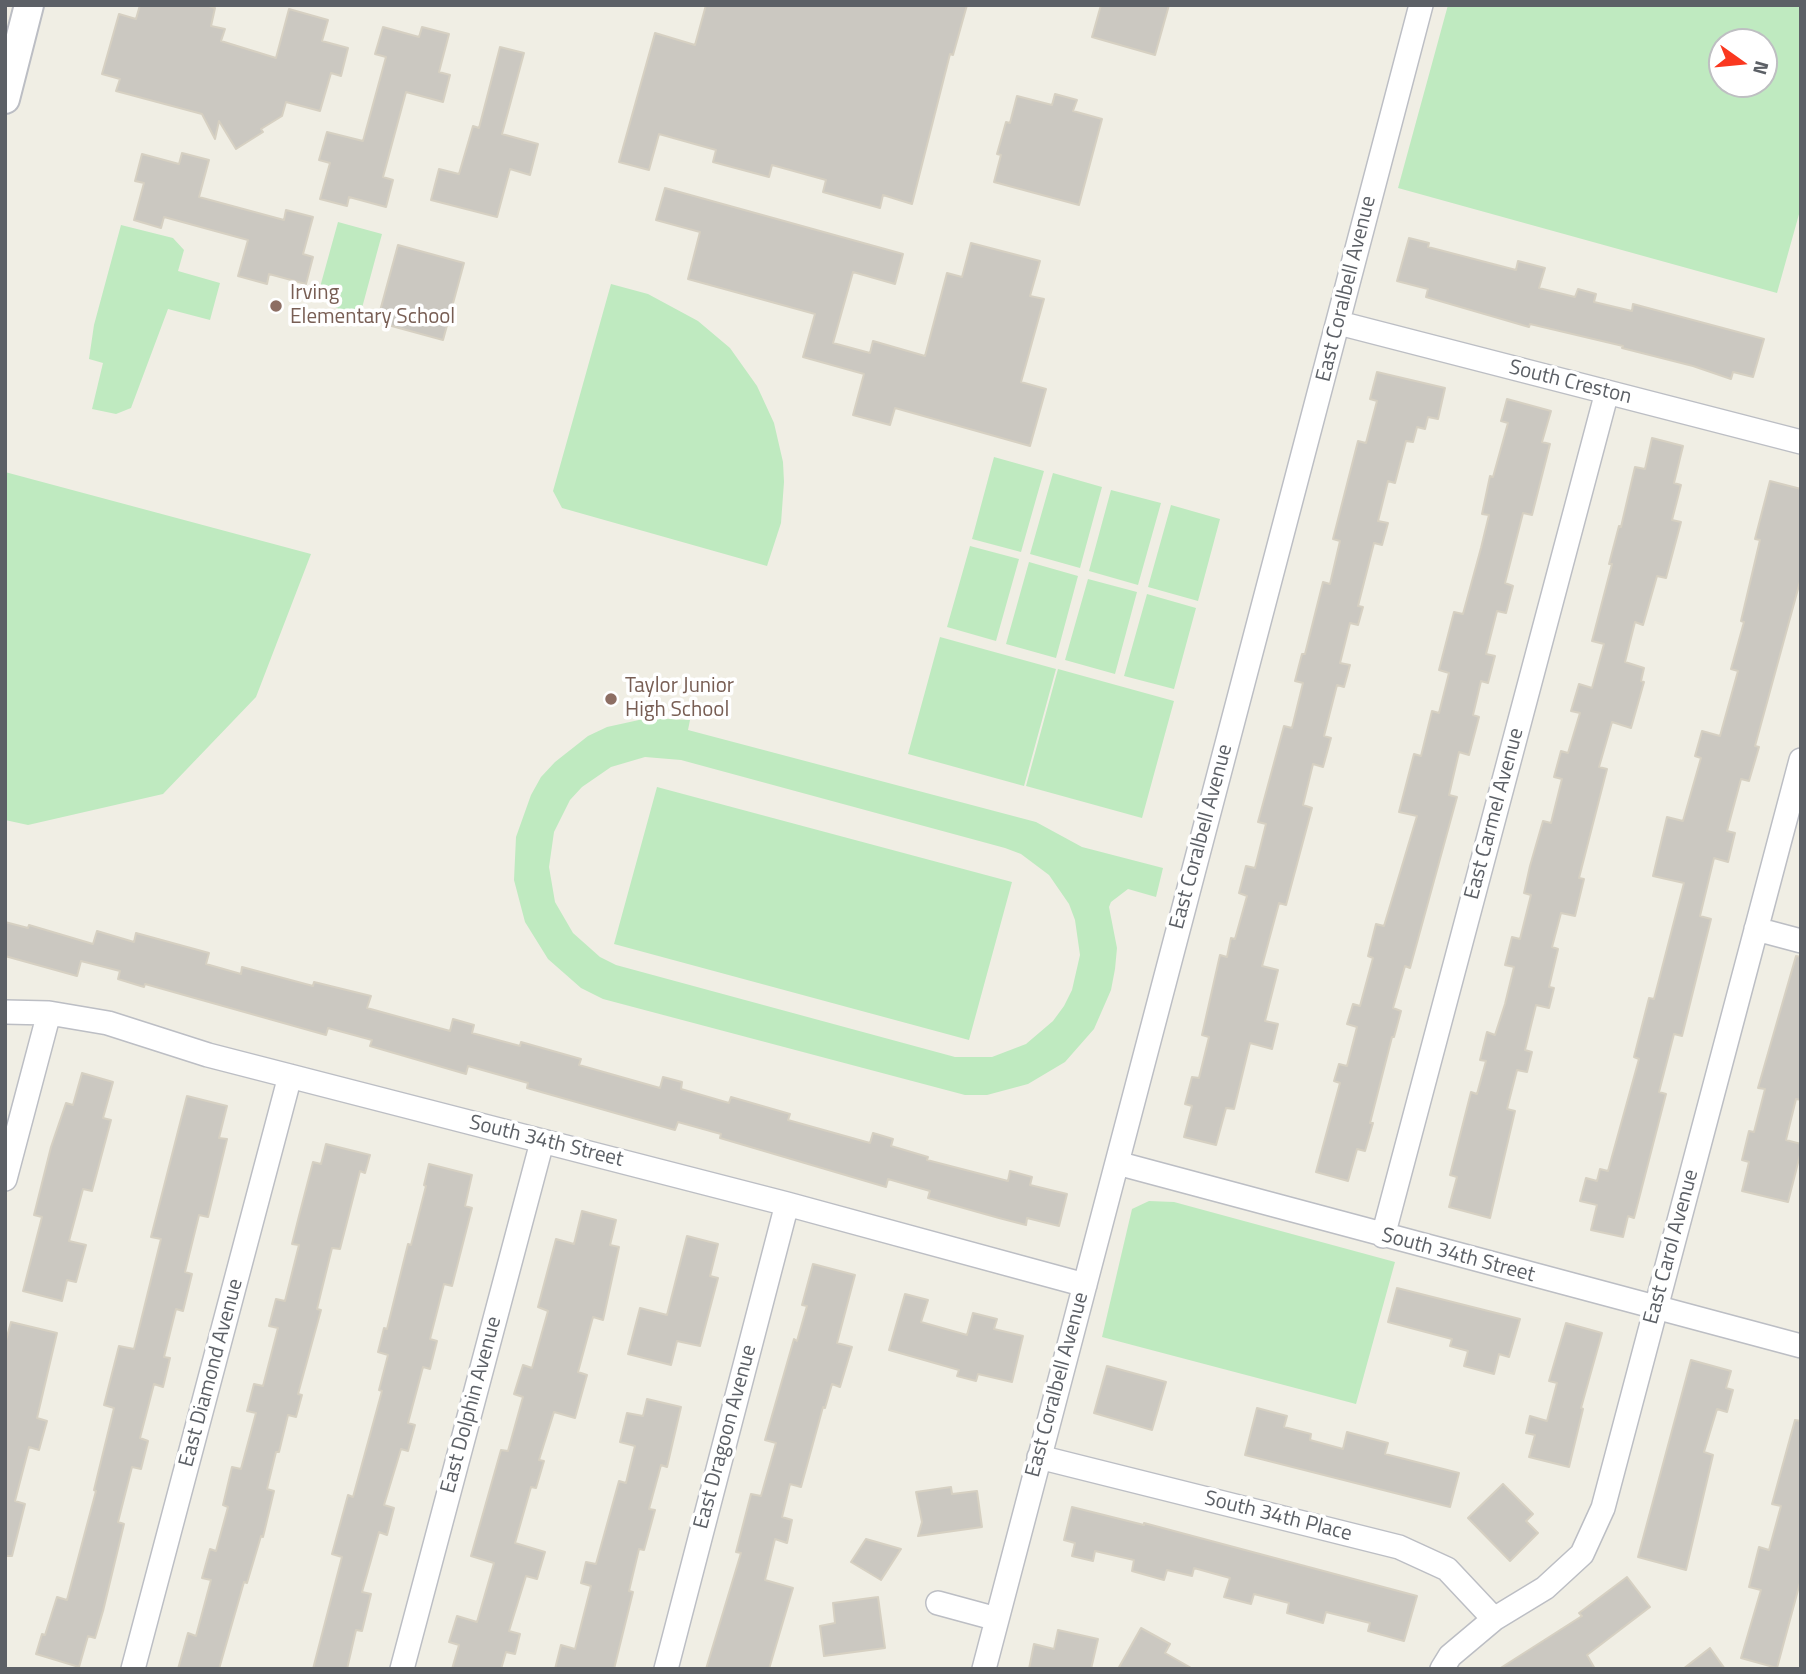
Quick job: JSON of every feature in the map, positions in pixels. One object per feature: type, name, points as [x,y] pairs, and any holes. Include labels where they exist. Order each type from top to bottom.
[{"type":"street","points":[[5,99],[29,5]]},
{"type":"street","name":"East Coralbell Avenue","points":[[984,1669],[1421,5]]},
{"type":"street","name":"South Creston","points":[[1339,323],[1801,442]]},
{"type":"street","name":"East Carmel Avenue","points":[[1383,1236],[1607,392]]},
{"type":"street","name":"East Carol Avenue","points":[[1442,1669],[1450,1656],[1494,1619],[1545,1588],[1582,1554],[1603,1508],[1801,760]]},
{"type":"street","points":[[1756,929],[1801,942]]},
{"type":"street","name":"South 34th Street","points":[[5,1012],[49,1013],[108,1023],[208,1055],[787,1204],[1085,1284]]},
{"type":"street","points":[[5,1179],[49,1013]]},
{"type":"street","name":"East Diamond Avenue","points":[[133,1669],[290,1076]]},
{"type":"street","name":"East Dolphin Avenue","points":[[402,1669],[542,1142]]},
{"type":"street","name":"South 34th Street","points":[[1117,1163],[1801,1346]]},
{"type":"street","name":"East Dragoon Avenue","points":[[666,1669],[787,1204]]},
{"type":"street","name":"South 34th Place","points":[[1039,1457],[1399,1547],[1447,1569],[1494,1619]]},
{"type":"street","points":[[938,1603],[997,1619]]},
{"type":"green space","points":[[1448,5],[1801,5],[1801,207],[1777,293],[1398,188]]},
{"type":"green space","points":[[338,222],[382,234],[359,319],[317,298]]},
{"type":"green space","points":[[121,225],[173,238],[184,250],[178,271],[220,283],[210,320],[168,309],[131,408],[116,414],[92,409],[103,363],[89,359],[94,325]]},
{"type":"green space","points":[[611,284],[648,294],[698,321],[730,348],[757,386],[774,423],[783,462],[781,523],[767,566],[562,508],[553,491]]},
{"type":"green space","points":[[994,457],[1044,471],[1021,552],[972,539]]},
{"type":"green space","points":[[5,472],[311,554],[256,697],[163,794],[28,825],[5,820]]},
{"type":"green space","points":[[1053,473],[1102,487],[1080,568],[1030,554]]},
{"type":"green space","points":[[1111,490],[1161,503],[1138,585],[1089,571]]},
{"type":"green space","points":[[1171,505],[1220,519],[1198,601],[1148,587]]},
{"type":"green space","points":[[970,546],[1019,559],[996,641],[947,627]]},
{"type":"green space","points":[[1029,562],[1078,576],[1056,658],[1006,644]]},
{"type":"green space","points":[[1088,579],[1137,592],[1115,674],[1065,660]]},
{"type":"green space","points":[[1147,594],[1196,608],[1174,689],[1124,676]]},
{"type":"green space","points":[[940,637],[1056,669],[1024,786],[908,754]]},
{"type":"green space","points":[[1058,669],[1174,701],[1142,818],[1026,786]]},
{"type":"green space","points":[[648,718],[690,720],[688,730],[1036,822],[1082,847],[1163,868],[1156,897],[1128,889],[1111,902],[1109,907],[1117,948],[1115,969],[1111,990],[1094,1029],[1065,1062],[1028,1084],[987,1095],[965,1095],[603,999],[581,988],[548,959],[525,922],[514,880],[516,837],[531,795],[541,777],[555,762],[588,736],[607,727]],"holes":[[[645,757],[681,760],[1021,854],[1049,875],[1069,904],[1075,920],[1080,955],[1072,990],[1064,1006],[1053,1021],[1026,1044],[992,1057],[955,1057],[616,965],[600,957],[573,933],[555,902],[549,867],[554,832],[570,800],[582,787],[611,767]]]},
{"type":"green space","points":[[657,787],[1012,882],[969,1040],[614,944]]},
{"type":"green space","points":[[1149,1201],[1174,1202],[1395,1262],[1356,1404],[1102,1337],[1132,1209]]},
{"type":"building","points":[[140,5],[206,5],[215,8],[211,26],[225,29],[221,41],[276,58],[289,9],[328,20],[322,41],[348,48],[341,76],[331,73],[320,111],[286,102],[282,116],[236,149],[219,121],[215,139],[202,114],[116,91],[120,79],[102,74],[119,14],[136,19]]},
{"type":"building","points":[[706,5],[967,5],[953,55],[950,54],[912,204],[883,195],[880,208],[823,192],[826,180],[772,165],[769,177],[713,162],[716,150],[659,134],[649,170],[619,162],[655,33],[695,45]]},
{"type":"building","points":[[1101,5],[1169,5],[1155,55],[1092,37]]},
{"type":"building","points":[[383,27],[419,37],[422,27],[449,34],[439,72],[450,75],[443,102],[406,92],[383,177],[393,180],[386,207],[349,197],[347,206],[320,199],[330,163],[319,160],[327,132],[363,141],[386,57],[375,54]]},
{"type":"building","points":[[500,47],[524,53],[502,134],[538,144],[530,175],[510,169],[497,217],[431,200],[439,169],[459,174],[473,126],[479,128]]},
{"type":"building","points":[[1055,94],[1077,100],[1073,111],[1102,119],[1079,205],[994,182],[1001,155],[997,154],[1006,122],[1010,123],[1017,96],[1052,105]]},
{"type":"building","points":[[182,153],[209,160],[199,197],[284,220],[286,210],[313,217],[303,254],[313,257],[306,284],[269,274],[267,284],[238,276],[248,240],[164,217],[161,228],[134,220],[144,183],[135,181],[142,154],[179,164]]},
{"type":"building","points":[[665,188],[903,254],[895,284],[853,272],[833,343],[870,353],[873,341],[925,356],[947,273],[962,277],[971,243],[1040,261],[1030,296],[1044,299],[1021,382],[1046,389],[1030,446],[895,408],[890,425],[853,415],[864,374],[803,357],[815,314],[688,279],[700,232],[656,220]]},
{"type":"building","points":[[1409,238],[1429,243],[1428,247],[1516,270],[1518,261],[1545,268],[1539,288],[1575,297],[1578,289],[1596,294],[1594,302],[1632,311],[1633,304],[1764,339],[1753,377],[1733,372],[1731,379],[1693,366],[1622,348],[1623,346],[1530,324],[1529,327],[1426,297],[1428,289],[1397,281]]},
{"type":"building","points":[[398,245],[464,263],[443,340],[377,322]]},
{"type":"building","points":[[1377,372],[1445,388],[1438,419],[1428,417],[1425,429],[1417,427],[1413,442],[1406,441],[1395,483],[1388,481],[1378,521],[1388,523],[1382,545],[1374,543],[1358,606],[1363,607],[1358,625],[1350,623],[1340,663],[1350,665],[1344,687],[1337,685],[1324,736],[1331,738],[1323,767],[1313,764],[1303,805],[1312,808],[1286,905],[1279,903],[1262,966],[1278,970],[1265,1021],[1278,1024],[1272,1049],[1250,1043],[1234,1109],[1226,1108],[1216,1145],[1184,1137],[1192,1106],[1185,1104],[1192,1077],[1199,1078],[1209,1037],[1202,1035],[1220,955],[1227,957],[1231,938],[1235,939],[1247,896],[1239,893],[1246,866],[1255,868],[1266,824],[1258,822],[1284,726],[1292,728],[1303,683],[1295,681],[1302,654],[1305,654],[1323,582],[1330,584],[1340,541],[1333,539],[1358,441],[1366,443],[1377,401],[1370,399]]},
{"type":"building","points":[[1507,399],[1551,411],[1542,442],[1550,444],[1532,515],[1523,513],[1505,583],[1513,586],[1506,613],[1497,611],[1486,654],[1495,656],[1488,683],[1481,681],[1473,715],[1479,717],[1469,755],[1459,752],[1449,795],[1457,797],[1410,968],[1405,966],[1393,1008],[1401,1011],[1370,1123],[1373,1123],[1365,1151],[1357,1149],[1348,1181],[1316,1172],[1340,1083],[1334,1081],[1339,1064],[1347,1066],[1357,1027],[1347,1024],[1353,1004],[1360,1006],[1373,958],[1368,956],[1376,924],[1384,926],[1417,816],[1399,812],[1414,754],[1421,756],[1432,711],[1439,713],[1449,673],[1439,670],[1454,612],[1463,614],[1481,548],[1489,515],[1482,514],[1490,476],[1493,477],[1508,423],[1501,421]]},
{"type":"building","points":[[1652,438],[1683,446],[1674,483],[1681,485],[1672,520],[1681,522],[1666,578],[1657,576],[1643,625],[1635,622],[1625,662],[1644,668],[1641,681],[1644,682],[1631,728],[1612,722],[1599,767],[1607,769],[1579,878],[1584,879],[1575,916],[1561,913],[1552,947],[1558,949],[1549,987],[1554,988],[1549,1008],[1536,1005],[1525,1050],[1532,1052],[1527,1072],[1517,1070],[1507,1109],[1515,1111],[1490,1218],[1449,1207],[1457,1177],[1450,1175],[1471,1092],[1477,1094],[1486,1061],[1480,1060],[1487,1032],[1495,1035],[1505,1004],[1514,967],[1505,965],[1512,937],[1520,939],[1531,895],[1524,893],[1530,866],[1543,821],[1551,823],[1562,779],[1554,777],[1561,751],[1568,753],[1580,713],[1571,711],[1579,684],[1592,688],[1604,644],[1592,641],[1635,467],[1645,469]]},
{"type":"building","points":[[1770,481],[1801,489],[1801,578],[1755,746],[1759,747],[1749,781],[1741,779],[1727,831],[1735,833],[1728,862],[1714,858],[1700,916],[1711,919],[1682,1036],[1674,1034],[1659,1092],[1666,1094],[1634,1218],[1628,1216],[1623,1237],[1591,1230],[1597,1205],[1580,1201],[1586,1178],[1597,1181],[1600,1169],[1608,1171],[1639,1059],[1634,1057],[1649,998],[1654,999],[1684,883],[1653,876],[1667,817],[1683,821],[1701,758],[1695,756],[1702,731],[1720,736],[1738,671],[1731,669],[1744,622],[1741,621],[1760,540],[1755,539]]},
{"type":"building","points":[[5,922],[28,928],[29,925],[93,944],[97,931],[134,942],[136,933],[209,953],[206,964],[241,974],[242,967],[313,986],[314,982],[371,996],[367,1008],[450,1031],[453,1019],[474,1025],[472,1033],[520,1046],[521,1042],[581,1059],[579,1065],[660,1088],[663,1077],[682,1082],[681,1089],[729,1103],[731,1097],[790,1114],[788,1120],[870,1143],[873,1133],[893,1139],[891,1146],[928,1157],[927,1160],[1008,1181],[1010,1171],[1032,1177],[1030,1185],[1067,1194],[1059,1226],[1027,1218],[1026,1225],[999,1218],[928,1198],[930,1191],[888,1179],[886,1187],[720,1138],[721,1134],[678,1122],[675,1130],[527,1088],[528,1083],[468,1066],[466,1074],[370,1046],[372,1040],[328,1028],[326,1035],[145,984],[144,987],[118,979],[120,971],[81,961],[77,976],[5,956]]},
{"type":"building","points":[[1796,956],[1801,957],[1801,1100],[1796,1099],[1786,1140],[1801,1144],[1801,1151],[1788,1202],[1742,1191],[1749,1162],[1742,1160],[1749,1131],[1754,1132],[1765,1089],[1758,1088]]},
{"type":"building","points":[[82,1073],[113,1082],[103,1118],[111,1120],[92,1191],[83,1189],[69,1241],[86,1245],[76,1282],[67,1280],[62,1301],[23,1291],[42,1217],[34,1215],[51,1147],[66,1103],[73,1105]]},
{"type":"building","points":[[187,1096],[227,1106],[219,1138],[227,1139],[208,1217],[199,1215],[185,1272],[192,1274],[183,1311],[176,1309],[164,1357],[170,1358],[163,1387],[154,1384],[140,1438],[148,1441],[141,1469],[132,1467],[118,1522],[124,1524],[103,1611],[95,1638],[88,1636],[79,1667],[36,1654],[57,1597],[67,1600],[96,1491],[94,1490],[114,1408],[104,1405],[119,1346],[134,1349],[161,1239],[151,1237]]},
{"type":"building","points":[[326,1144],[370,1155],[365,1173],[360,1171],[340,1249],[332,1248],[317,1309],[321,1310],[298,1394],[302,1395],[296,1417],[288,1415],[267,1489],[274,1491],[263,1537],[261,1536],[247,1583],[244,1582],[219,1669],[178,1669],[188,1633],[196,1636],[211,1580],[202,1578],[210,1549],[216,1551],[228,1507],[223,1505],[232,1467],[241,1469],[256,1413],[247,1411],[254,1384],[263,1386],[278,1328],[269,1326],[276,1299],[285,1301],[299,1245],[292,1244],[313,1162],[321,1164]]},
{"type":"building","points":[[429,1164],[472,1175],[465,1206],[472,1208],[452,1286],[444,1284],[430,1339],[437,1341],[430,1369],[423,1367],[408,1423],[415,1425],[408,1451],[401,1449],[384,1505],[394,1508],[387,1535],[379,1532],[362,1592],[371,1594],[362,1631],[356,1630],[347,1669],[313,1669],[342,1557],[332,1554],[348,1495],[353,1497],[382,1391],[379,1390],[388,1355],[378,1352],[384,1328],[387,1329],[408,1244],[411,1245]]},
{"type":"building","points":[[582,1211],[616,1220],[610,1245],[619,1247],[603,1320],[593,1317],[578,1372],[587,1375],[575,1418],[554,1412],[539,1460],[544,1461],[536,1488],[531,1487],[515,1543],[545,1552],[537,1579],[526,1576],[509,1631],[520,1634],[515,1654],[506,1652],[501,1669],[452,1669],[459,1645],[449,1642],[457,1616],[477,1622],[494,1563],[471,1556],[501,1450],[508,1451],[523,1397],[514,1394],[523,1365],[532,1368],[548,1311],[538,1307],[556,1239],[574,1244]]},
{"type":"building","points":[[687,1236],[718,1244],[710,1276],[718,1278],[700,1346],[677,1341],[671,1365],[628,1354],[640,1308],[667,1315]]},
{"type":"building","points":[[813,1264],[855,1275],[837,1343],[852,1347],[840,1387],[832,1384],[825,1408],[823,1407],[801,1487],[790,1484],[782,1517],[792,1520],[787,1543],[775,1539],[765,1580],[793,1588],[769,1669],[706,1669],[741,1553],[736,1552],[751,1494],[761,1496],[776,1443],[765,1440],[794,1339],[797,1341],[807,1306],[802,1305]]},
{"type":"building","points":[[1397,1288],[1520,1319],[1509,1357],[1499,1354],[1494,1374],[1464,1366],[1468,1351],[1450,1346],[1452,1339],[1388,1322]]},
{"type":"building","points":[[905,1294],[928,1300],[921,1322],[967,1335],[973,1313],[997,1319],[994,1329],[1023,1336],[1012,1382],[978,1374],[976,1381],[957,1376],[959,1370],[889,1350]]},
{"type":"building","points":[[11,1322],[57,1333],[37,1418],[47,1421],[39,1450],[29,1447],[15,1501],[25,1504],[12,1556],[5,1556],[5,1344]]},
{"type":"building","points":[[1566,1323],[1602,1333],[1581,1408],[1583,1409],[1569,1467],[1529,1457],[1535,1435],[1526,1433],[1530,1416],[1547,1421],[1557,1383],[1549,1381]]},
{"type":"building","points":[[1691,1360],[1731,1371],[1726,1388],[1733,1390],[1727,1412],[1717,1409],[1704,1452],[1713,1455],[1686,1570],[1638,1557]]},
{"type":"building","points":[[1107,1366],[1166,1382],[1152,1430],[1094,1413]]},
{"type":"building","points":[[647,1399],[681,1407],[667,1467],[661,1465],[649,1509],[655,1510],[644,1550],[639,1549],[629,1591],[633,1592],[614,1669],[555,1669],[561,1645],[575,1649],[591,1586],[581,1583],[586,1562],[596,1564],[619,1481],[626,1483],[635,1446],[620,1442],[627,1413],[643,1416]]},
{"type":"building","points":[[1257,1408],[1287,1416],[1284,1427],[1311,1434],[1310,1440],[1343,1449],[1347,1432],[1388,1443],[1385,1454],[1459,1473],[1450,1507],[1245,1455]]},
{"type":"building","points":[[1795,1420],[1801,1421],[1801,1579],[1777,1668],[1741,1658],[1761,1590],[1749,1587],[1759,1547],[1769,1550],[1781,1506],[1772,1504]]},
{"type":"building","points":[[1503,1484],[1533,1514],[1526,1521],[1538,1533],[1510,1561],[1468,1518]]},
{"type":"building","points":[[951,1487],[952,1494],[977,1491],[982,1527],[918,1536],[922,1522],[916,1492]]},
{"type":"building","points":[[1072,1507],[1144,1523],[1417,1596],[1404,1641],[1368,1631],[1370,1623],[1326,1612],[1323,1623],[1287,1613],[1289,1603],[1254,1594],[1251,1604],[1224,1597],[1230,1578],[1194,1568],[1192,1576],[1167,1570],[1164,1580],[1132,1571],[1134,1560],[1095,1551],[1093,1561],[1072,1556],[1075,1543],[1064,1540]]},
{"type":"building","points":[[866,1539],[901,1549],[881,1580],[851,1562]]},
{"type":"building","points":[[1627,1577],[1650,1607],[1587,1655],[1595,1669],[1499,1669],[1582,1616],[1579,1613]]},
{"type":"building","points":[[878,1597],[885,1648],[824,1656],[820,1626],[835,1623],[833,1603]]},
{"type":"building","points":[[1141,1628],[1170,1644],[1165,1653],[1193,1669],[1118,1669]]},
{"type":"building","points":[[1058,1630],[1098,1639],[1091,1669],[1029,1669],[1034,1644],[1054,1649]]},
{"type":"building","points":[[1710,1648],[1725,1669],[1683,1669]]},
{"type":"place","name":"Irving Elementary School","points":[[276,306]]},
{"type":"place","name":"Taylor Junior High School","points":[[611,699]]}]
